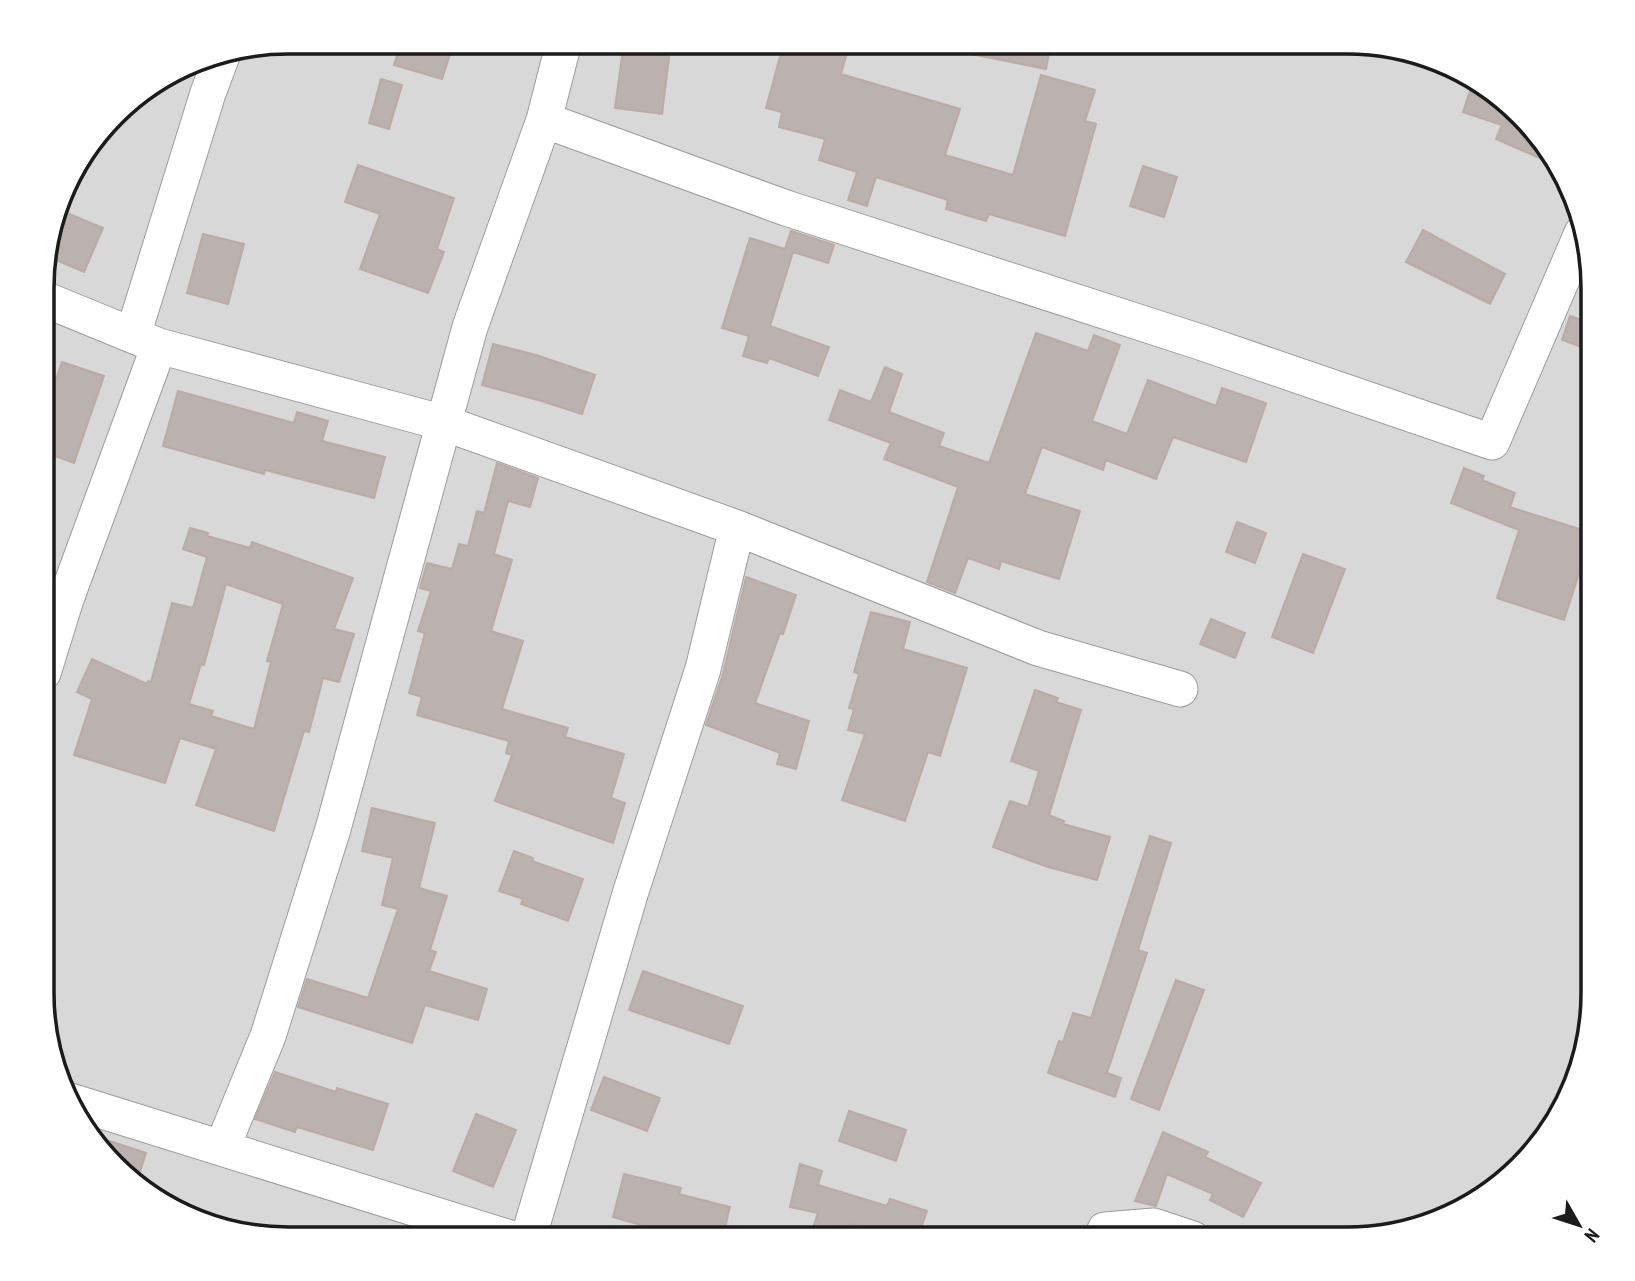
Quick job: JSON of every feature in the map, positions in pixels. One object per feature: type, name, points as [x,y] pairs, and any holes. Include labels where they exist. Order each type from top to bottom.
[{"type":"street","points":[[222,1148],[268,1036],[332,829],[470,327],[544,121],[561,55]]},
{"type":"street","points":[[54,636],[146,340],[204,106],[219,66]]},
{"type":"street","points":[[544,121],[786,208],[1200,342],[1492,442],[1576,246]]},
{"type":"street","points":[[54,303],[146,340],[444,423],[737,528],[1038,648],[1180,689]]},
{"type":"street","points":[[532,1226],[631,891],[703,668],[737,528]]},
{"type":"street","points":[[83,1105],[222,1148],[449,1226]]},
{"type":"shaded area","points":[[273,55],[1362,55],[1392,59],[1436,72],[1464,86],[1501,112],[1523,134],[1557,185],[1576,243],[1581,289],[1580,1008],[1576,1038],[1563,1082],[1541,1123],[1523,1147],[1501,1169],[1450,1203],[1392,1222],[1346,1227],[273,1226],[243,1222],[199,1209],[158,1187],[134,1169],[112,1147],[78,1096],[62,1053],[55,1008],[56,258],[67,213],[86,171],[112,134],[134,112],[171,86],[199,72],[243,59]]},
{"type":"building","points":[[397,55],[450,55],[442,79],[394,65]]},
{"type":"building","points":[[622,55],[669,55],[662,114],[615,108]]},
{"type":"building","points":[[780,55],[846,55],[841,74],[960,109],[945,155],[1013,175],[1041,75],[1095,90],[1085,121],[1096,124],[1065,236],[989,214],[986,221],[946,209],[948,200],[876,177],[867,206],[848,200],[857,172],[819,160],[825,139],[779,127],[782,112],[766,108]]},
{"type":"building","points":[[976,55],[1049,55],[1046,69]]},
{"type":"building","points":[[381,79],[402,85],[389,129],[369,123]]},
{"type":"building","points":[[1470,90],[1501,112],[1523,134],[1542,159],[1496,139],[1502,125],[1463,112]]},
{"type":"building","points":[[358,165],[454,198],[437,249],[444,252],[428,293],[360,269],[380,214],[345,202]]},
{"type":"building","points":[[1143,166],[1177,177],[1164,217],[1130,206]]},
{"type":"building","points":[[67,213],[103,228],[84,272],[56,260]]},
{"type":"building","points":[[1423,230],[1505,274],[1490,304],[1406,262]]},
{"type":"building","points":[[791,231],[834,245],[828,263],[793,252],[770,326],[829,347],[818,376],[769,358],[767,363],[743,356],[749,336],[722,328],[750,238],[785,249]]},
{"type":"building","points":[[203,234],[244,244],[228,304],[187,293]]},
{"type":"building","points":[[1570,316],[1581,320],[1581,347],[1562,340]]},
{"type":"building","points":[[1036,333],[1088,351],[1094,335],[1120,345],[1092,421],[1127,434],[1148,380],[1216,406],[1222,388],[1266,403],[1246,462],[1173,437],[1156,479],[1106,460],[1103,470],[1042,447],[1025,494],[1080,511],[1059,579],[1001,561],[999,569],[968,558],[955,593],[927,582],[958,487],[884,459],[891,443],[829,420],[840,390],[871,402],[885,367],[902,374],[889,412],[944,433],[939,446],[989,463]]},
{"type":"building","points":[[493,344],[595,375],[582,414],[482,385]]},
{"type":"building","points":[[62,362],[104,376],[74,463],[54,456],[54,385]]},
{"type":"building","points":[[178,391],[294,423],[297,412],[328,421],[322,441],[385,457],[374,498],[265,470],[264,474],[163,446]]},
{"type":"building","points":[[497,463],[538,478],[530,507],[508,501],[494,554],[512,560],[491,631],[523,641],[502,709],[568,728],[565,737],[624,754],[611,798],[625,803],[613,843],[495,801],[512,755],[506,753],[509,741],[417,715],[422,697],[409,693],[425,633],[418,631],[431,591],[420,588],[427,563],[452,569],[459,544],[468,546],[477,511],[484,513]]},
{"type":"building","points":[[1464,468],[1484,476],[1482,480],[1515,493],[1510,507],[1581,529],[1581,568],[1564,620],[1497,598],[1519,530],[1451,503]]},
{"type":"building","points":[[1237,522],[1266,533],[1255,563],[1226,552]]},
{"type":"building","points":[[190,528],[208,533],[207,536],[250,548],[252,542],[353,578],[334,629],[354,634],[339,682],[323,678],[309,732],[304,731],[274,831],[196,805],[216,749],[180,738],[165,783],[74,755],[92,699],[77,692],[92,659],[147,684],[148,681],[151,682],[172,603],[193,608],[207,557],[183,549]],"holes":[[[226,584],[283,604],[267,661],[271,662],[254,729],[211,716],[213,711],[189,704],[201,664],[204,665]]]},
{"type":"building","points":[[1303,554],[1345,569],[1313,653],[1272,637]]},
{"type":"building","points":[[746,577],[796,595],[755,703],[809,721],[796,769],[777,764],[780,753],[706,725],[723,674]]},
{"type":"building","points":[[871,612],[910,622],[903,649],[967,668],[940,756],[928,752],[905,821],[842,800],[865,734],[848,730],[854,709],[849,708],[859,674],[854,672]]},
{"type":"building","points":[[1211,619],[1245,633],[1235,658],[1200,644]]},
{"type":"building","points":[[1035,690],[1058,698],[1056,702],[1081,710],[1049,815],[1064,821],[1063,824],[1110,837],[1097,880],[1048,867],[993,847],[1010,801],[1028,807],[1039,771],[1011,761]]},
{"type":"building","points":[[372,808],[435,823],[419,888],[447,896],[430,950],[436,952],[429,971],[487,989],[478,1020],[425,1005],[412,1043],[298,1007],[307,979],[368,998],[398,909],[382,905],[393,858],[362,851]]},
{"type":"building","points":[[1150,836],[1171,843],[1138,950],[1147,953],[1107,1073],[1121,1078],[1115,1097],[1048,1073],[1059,1041],[1063,1042],[1073,1013],[1091,1018]]},
{"type":"building","points":[[514,851],[533,858],[532,861],[583,879],[568,921],[521,904],[523,899],[499,891]]},
{"type":"building","points":[[643,971],[743,1006],[729,1044],[629,1010]]},
{"type":"building","points":[[1176,980],[1204,990],[1159,1110],[1131,1099]]},
{"type":"building","points":[[275,1072],[336,1092],[337,1088],[388,1104],[373,1150],[297,1127],[295,1132],[255,1119]]},
{"type":"building","points":[[604,1077],[660,1098],[647,1131],[591,1110]]},
{"type":"building","points":[[849,1111],[906,1130],[896,1161],[839,1141]]},
{"type":"building","points":[[476,1114],[516,1130],[493,1187],[453,1171]]},
{"type":"building","points":[[1163,1132],[1208,1152],[1205,1157],[1261,1183],[1243,1217],[1210,1200],[1213,1194],[1167,1174],[1156,1206],[1135,1201]]},
{"type":"building","points":[[107,1140],[146,1153],[140,1173]]},
{"type":"building","points":[[800,1164],[822,1171],[818,1185],[887,1206],[890,1199],[927,1211],[921,1227],[860,1227],[852,1224],[851,1227],[813,1227],[818,1213],[790,1207]]},
{"type":"building","points":[[624,1174],[681,1188],[679,1194],[730,1207],[725,1226],[646,1226],[613,1217]]}]
